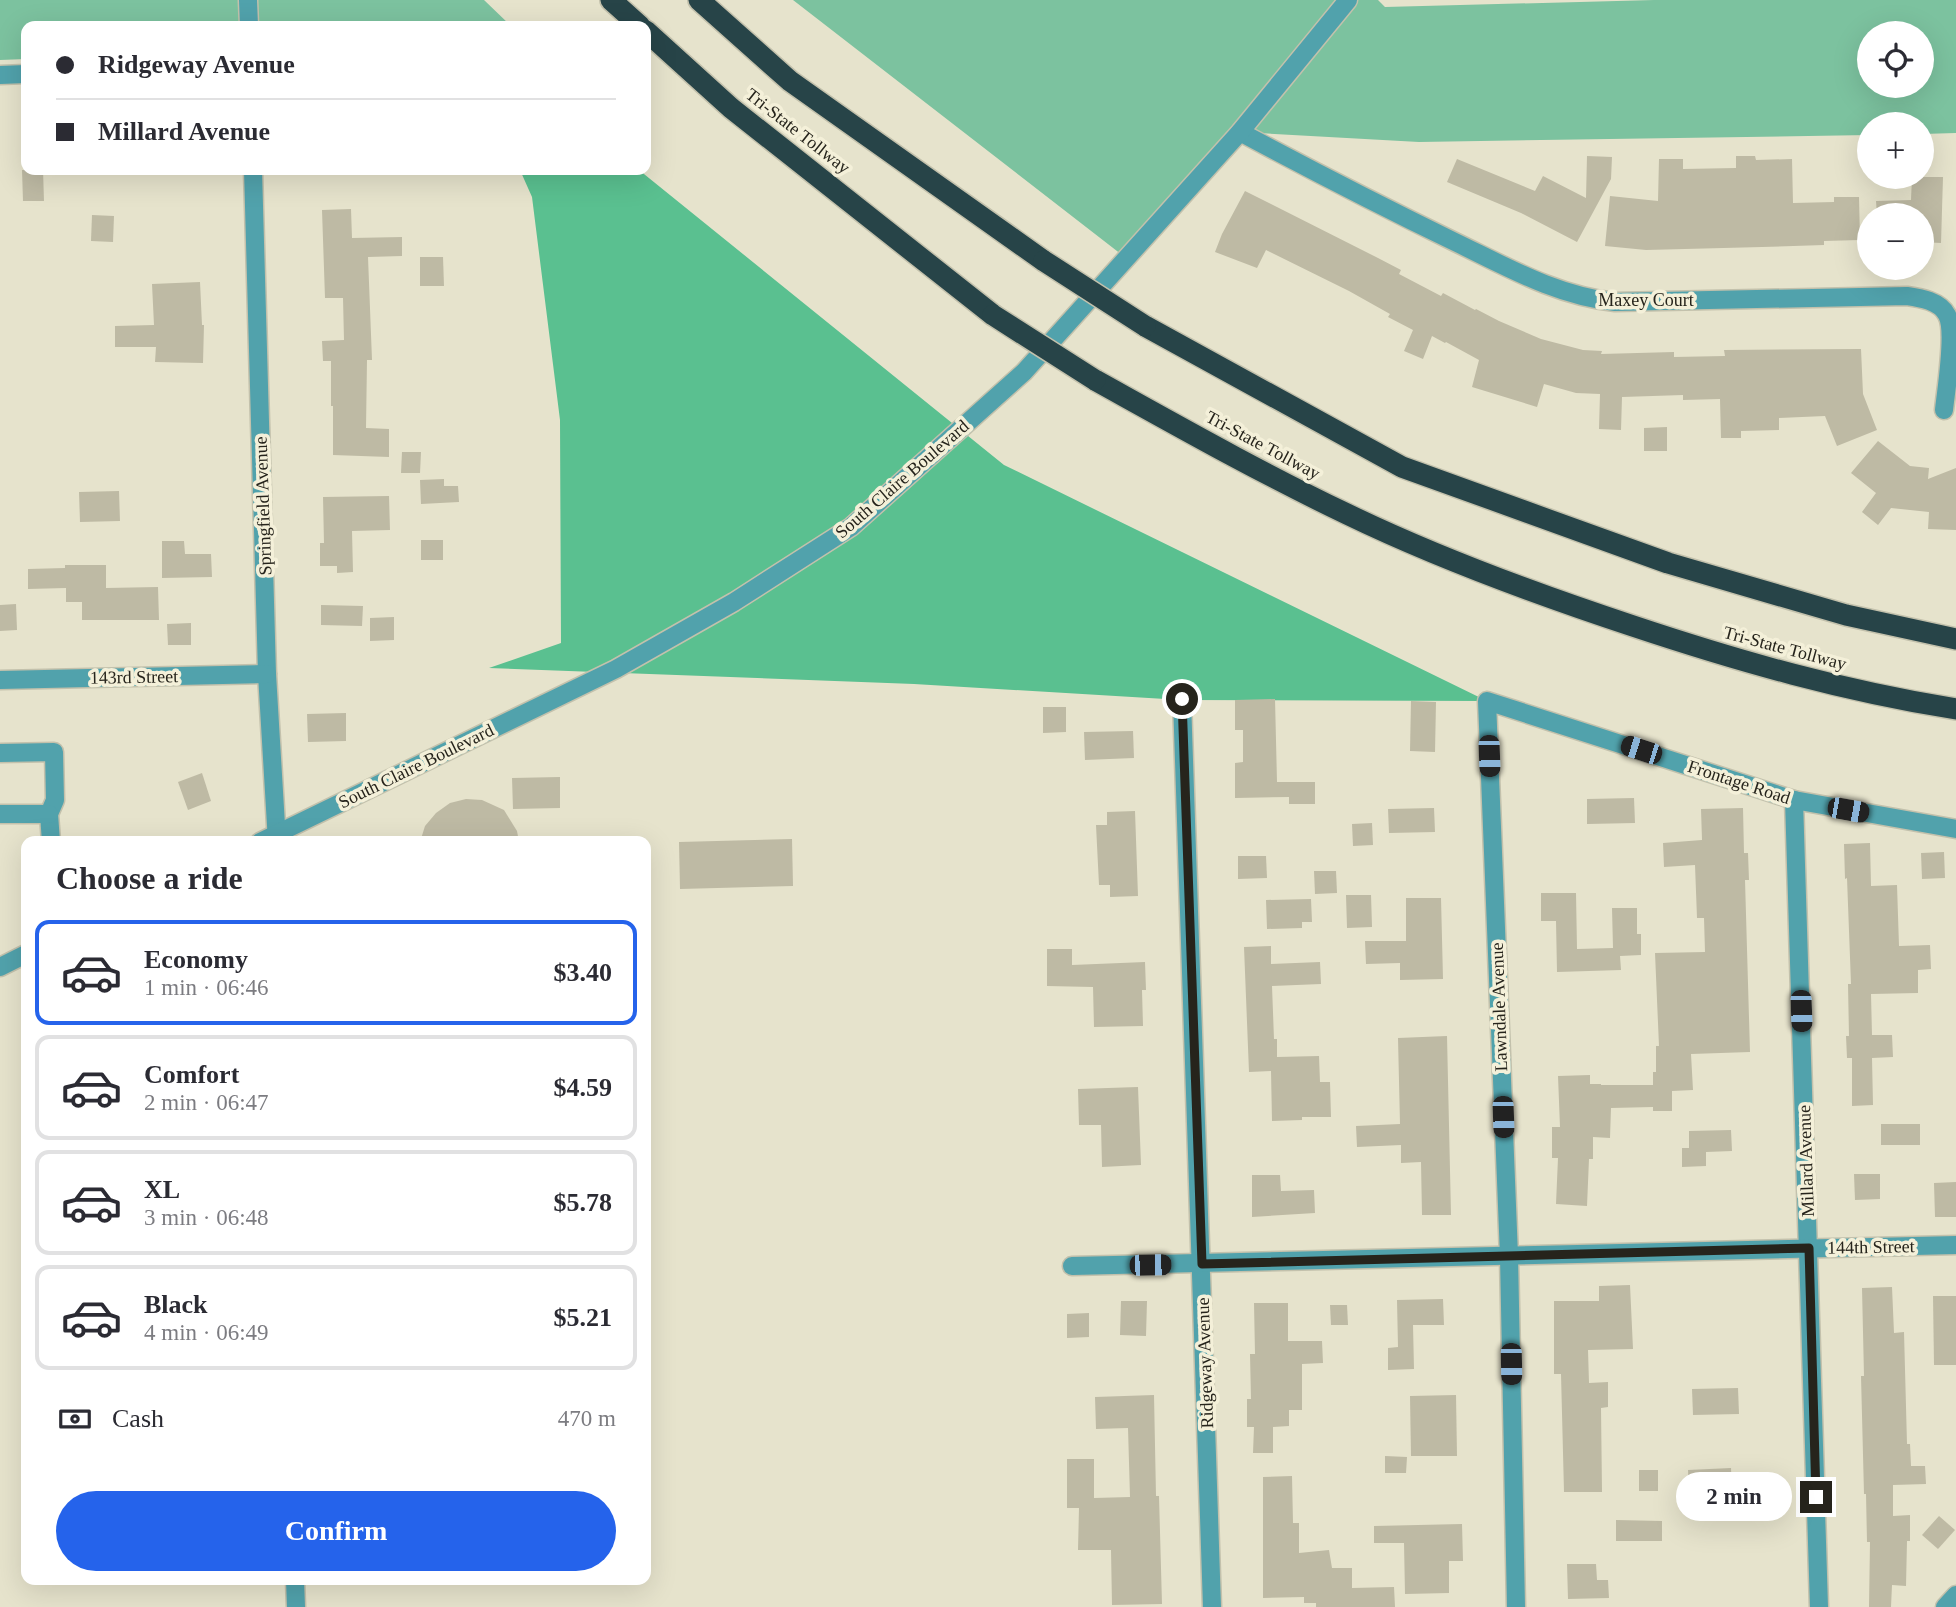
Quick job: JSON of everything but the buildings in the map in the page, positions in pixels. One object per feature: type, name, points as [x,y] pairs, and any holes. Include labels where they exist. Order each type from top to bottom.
[{"type":"highway","points":[[611,0],[634,21]]},
{"type":"highway","name":"Tri-State Tollway","points":[[699,0],[790,81],[1044,261],[1144,326],[1402,467],[1668,563],[1846,615],[1956,639]]},
{"type":"highway","name":"Tri-State Tollway","points":[[651,36],[731,108],[993,315],[1095,380],[1223,452],[1348,515],[1434,554],[1549,598],[1785,674],[1956,709]]},
{"type":"street","points":[[248,0],[249,21]]},
{"type":"street","name":"South Claire Boulevard","points":[[281,836],[616,669],[734,602],[851,527],[1024,372],[1240,132],[1349,0]]},
{"type":"street","points":[[0,75],[21,74]]},
{"type":"street","name":"Maxey Court","points":[[1240,132],[1383,207],[1544,285],[1591,300],[1615,302],[1908,296],[1925,299],[1939,306],[1947,315],[1950,330],[1944,410]]},
{"type":"street","name":"Springfield Avenue","points":[[253,175],[267,674],[277,836]]},
{"type":"street","name":"143rd Street","points":[[0,681],[267,674]]},
{"type":"street","name":"Ridgeway Avenue","points":[[1182,699],[1212,1607]]},
{"type":"street","name":"Frontage Road","points":[[1487,701],[1794,800],[1956,829]]},
{"type":"street","name":"Lawndale Avenue","points":[[1487,701],[1509,1256],[1517,1607]]},
{"type":"street","points":[[0,753],[54,752],[55,800],[49,814],[51,836]]},
{"type":"street","name":"Millard Avenue","points":[[1794,800],[1819,1607]]},
{"type":"street","points":[[0,814],[49,814]]},
{"type":"street","points":[[0,967],[21,956]]},
{"type":"street","name":"144th Street","points":[[1072,1266],[1956,1245]]},
{"type":"street","points":[[295,1585],[296,1607]]},
{"type":"street","points":[[1945,1607],[1956,1595]]},
{"type":"green space","points":[[0,0],[484,0],[506,21],[21,21],[21,59],[0,60]]},
{"type":"green space","points":[[793,0],[1378,0],[1385,7],[1654,0],[1956,0],[1956,133],[1934,134],[1934,112],[1857,112],[1857,135],[1419,142],[1240,132],[1126,258]]},
{"type":"green space","points":[[522,175],[645,175],[1004,465],[1487,701],[1182,700],[914,684],[489,668],[561,643],[560,420],[532,197]]},
{"type":"route","points":[[1182,699],[1202,1264],[1809,1248],[1816,1497]]}]
